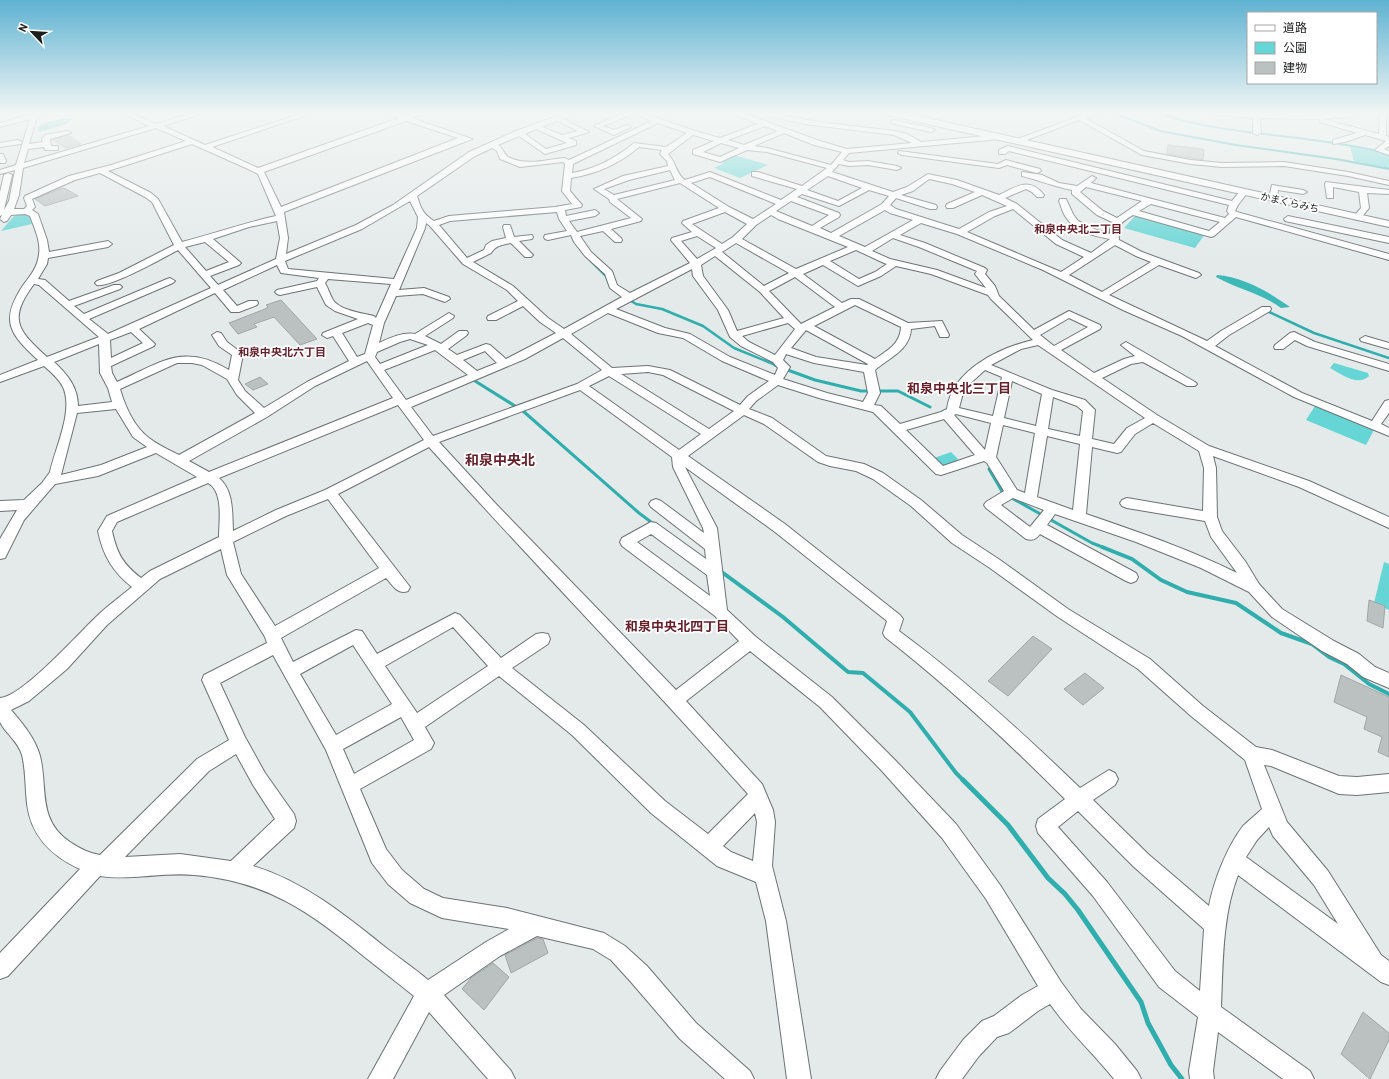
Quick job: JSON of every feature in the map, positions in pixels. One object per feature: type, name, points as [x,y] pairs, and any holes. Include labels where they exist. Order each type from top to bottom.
[{"type":"main road","name":"かまくらみち","points":[[1112,162],[1389,224]]},
{"type":"street","points":[[0,223],[5,213],[20,162]]},
{"type":"street","points":[[11,163],[19,167],[35,162]]},
{"type":"street","points":[[26,211],[31,207],[28,198],[68,177],[128,162]]},
{"type":"street","points":[[238,162],[258,171],[261,174],[280,215],[284,238],[280,260],[284,270],[322,280],[397,282]]},
{"type":"street","points":[[258,171],[282,162]]},
{"type":"street","points":[[100,283],[122,275],[179,246],[229,232],[280,215],[406,162]]},
{"type":"street","points":[[0,379],[132,328],[280,260],[381,216],[413,196],[460,162]]},
{"type":"street","points":[[515,162],[520,165],[543,162]]},
{"type":"street","points":[[567,176],[578,175],[611,162]]},
{"type":"street","points":[[671,162],[677,178],[682,182],[726,209],[753,223]]},
{"type":"street","points":[[805,162],[829,170],[844,180],[895,194],[933,207]]},
{"type":"street","points":[[141,586],[122,571],[112,557],[105,531],[112,519],[209,478],[403,402],[521,358],[627,298],[696,264],[719,250],[736,239],[753,223],[783,204],[829,170],[836,162]]},
{"type":"street","points":[[842,162],[849,164],[868,163],[897,168]]},
{"type":"street","points":[[989,162],[999,166],[1005,162]]},
{"type":"street","points":[[1007,162],[1036,171]]},
{"type":"street","points":[[1065,162],[1138,179],[1234,204]]},
{"type":"street","points":[[1100,204],[1075,192],[1110,162]]},
{"type":"street","points":[[1132,167],[1135,162]]},
{"type":"street","points":[[1198,162],[1235,165],[1284,164],[1313,166],[1389,183]]},
{"type":"street","points":[[0,172],[11,163]]},
{"type":"street","points":[[0,210],[11,163]]},
{"type":"street","points":[[433,224],[449,219],[578,206],[566,191],[569,163]]},
{"type":"street","points":[[1348,174],[1350,163]]},
{"type":"street","points":[[673,167],[626,178],[598,188],[613,198],[710,174],[783,204]]},
{"type":"street","points":[[100,170],[148,195],[155,201],[179,246],[235,310],[253,303]]},
{"type":"street","points":[[1380,181],[1386,172]]},
{"type":"street","points":[[1021,173],[1033,177],[1039,177],[1058,185],[1118,193],[1228,221]]},
{"type":"street","points":[[755,174],[839,204],[869,187]]},
{"type":"street","points":[[832,236],[885,206],[895,194],[910,189],[928,176],[999,198],[1014,206],[1059,242],[1092,257]]},
{"type":"street","points":[[1330,196],[1329,184],[1363,190],[1389,192]]},
{"type":"street","points":[[999,198],[1026,186],[1035,190],[1040,195]]},
{"type":"street","points":[[1273,198],[1275,187],[1292,187],[1303,192]]},
{"type":"street","points":[[1357,217],[1365,208],[1363,190]]},
{"type":"street","points":[[950,206],[982,192]]},
{"type":"street","points":[[1244,192],[1234,204],[1231,211],[1234,214],[1389,257]]},
{"type":"street","points":[[1100,204],[1118,193]]},
{"type":"street","points":[[413,196],[416,207],[422,217],[433,224],[466,262],[510,288],[544,320],[565,334],[609,371],[709,434]]},
{"type":"street","points":[[791,198],[836,215],[813,229]]},
{"type":"street","points":[[569,230],[605,228],[638,219],[613,200]]},
{"type":"street","points":[[1063,201],[1071,218],[1085,229],[1114,241],[1139,254],[1196,276]]},
{"type":"street","points":[[1114,241],[1114,229],[1117,221],[1149,201]]},
{"type":"street","points":[[1100,204],[1100,213],[1117,221]]},
{"type":"street","points":[[885,206],[893,211],[960,232],[1063,275],[1208,346],[1298,395],[1389,432]]},
{"type":"street","points":[[960,232],[992,214],[1014,206]]},
{"type":"street","points":[[560,209],[569,230],[578,242],[588,254],[609,273],[613,286],[627,298]]},
{"type":"street","points":[[726,209],[686,223],[719,250],[763,290],[790,319],[872,366]]},
{"type":"street","points":[[0,554],[12,527],[28,505],[52,480],[56,472],[71,410],[72,398],[69,388],[63,378],[20,336],[15,326],[13,318],[15,306],[22,294],[33,281],[44,256],[34,214],[26,211],[5,213]]},
{"type":"street","points":[[770,211],[781,217],[832,236],[887,261],[934,272],[967,286],[992,293]]},
{"type":"street","points":[[1133,212],[1211,234],[1228,221],[1234,214]]},
{"type":"street","points":[[569,230],[596,214]]},
{"type":"street","points":[[368,360],[374,320],[392,293],[421,228],[422,217]]},
{"type":"street","points":[[1276,225],[1280,218],[1389,240]]},
{"type":"street","points":[[865,251],[919,220]]},
{"type":"street","points":[[548,237],[590,221]]},
{"type":"street","points":[[507,227],[512,240],[528,255]]},
{"type":"street","points":[[605,228],[618,240]]},
{"type":"street","points":[[1326,239],[1328,228]]},
{"type":"street","points":[[698,233],[675,240],[696,264],[698,276],[723,310],[734,335],[780,370],[823,396],[867,406],[877,410],[941,471],[982,458],[998,421],[1008,376]]},
{"type":"street","points":[[892,235],[922,245],[982,270],[980,274],[990,286],[994,297],[1037,337],[1153,418],[1205,449],[1304,484],[1389,522]]},
{"type":"street","points":[[466,262],[488,251],[489,248],[495,243],[529,237]]},
{"type":"street","points":[[203,275],[236,263],[206,238]]},
{"type":"street","points":[[736,239],[780,263],[842,308]]},
{"type":"street","points":[[1063,275],[1114,241]]},
{"type":"street","points":[[44,256],[108,244]]},
{"type":"street","points":[[763,290],[795,273],[855,247]]},
{"type":"street","points":[[823,261],[858,282],[878,274],[894,263]]},
{"type":"street","points":[[1103,295],[1158,261]]},
{"type":"street","points":[[280,292],[322,280]]},
{"type":"street","points":[[322,280],[330,303],[339,309],[374,320]]},
{"type":"street","points":[[33,281],[42,282],[105,338],[106,373],[114,388],[119,405],[136,434],[145,441],[216,482],[220,487],[225,500],[226,541],[234,575],[274,640],[333,746],[379,856],[395,877],[416,896],[442,908],[507,918],[534,926],[597,940],[618,953],[639,974],[688,1031],[742,1079]]},
{"type":"street","points":[[67,305],[132,281]]},
{"type":"street","points":[[82,318],[170,281]]},
{"type":"street","points":[[392,293],[424,291],[445,299]]},
{"type":"street","points":[[678,457],[742,410],[780,370],[784,349],[804,328],[855,301],[906,326],[938,323],[944,335]]},
{"type":"street","points":[[492,318],[524,302]]},
{"type":"street","points":[[608,309],[662,331],[686,336],[726,359],[780,370]]},
{"type":"street","points":[[1208,346],[1266,309]]},
{"type":"street","points":[[898,429],[945,414],[953,408],[959,388],[983,365],[1037,337],[1069,314],[1096,327],[1054,350]]},
{"type":"street","points":[[417,337],[449,316]]},
{"type":"street","points":[[734,335],[790,319]]},
{"type":"street","points":[[374,320],[331,334],[368,360],[403,402],[431,441],[530,550],[675,700],[748,780],[759,796],[766,822],[762,866],[776,922],[799,1079]]},
{"type":"street","points":[[784,349],[814,360],[872,366],[897,348],[904,340],[907,333],[906,326]]},
{"type":"street","points":[[106,364],[150,344],[132,328]]},
{"type":"street","points":[[368,360],[438,347],[463,332]]},
{"type":"street","points":[[217,335],[223,344],[238,354],[232,380],[241,392],[263,414]]},
{"type":"street","points":[[1279,347],[1294,335],[1311,344],[1389,368]]},
{"type":"street","points":[[179,461],[263,414],[311,384],[368,360],[409,336],[417,337],[438,347],[456,359],[475,375]]},
{"type":"street","points":[[1365,339],[1389,346]]},
{"type":"street","points":[[1126,345],[1145,358],[1191,384]]},
{"type":"street","points":[[456,359],[486,347],[505,364]]},
{"type":"street","points":[[114,388],[175,360],[203,360],[230,348]]},
{"type":"street","points":[[1094,378],[1128,360],[1145,358]]},
{"type":"street","points":[[203,360],[233,378]]},
{"type":"street","points":[[983,365],[1048,392],[1081,403],[1089,410],[1085,442],[1080,518]]},
{"type":"street","points":[[867,406],[874,391],[872,366]]},
{"type":"street","points":[[503,1079],[427,994],[325,913],[303,898],[262,879],[234,871],[180,864],[125,867],[99,866],[76,858],[59,847],[47,835],[37,815],[30,754],[22,738],[0,706],[23,696],[61,664],[102,621],[155,575],[281,513],[330,493],[431,441],[580,386],[609,371],[658,370],[666,372],[742,410],[768,421],[822,459],[830,462],[859,467],[878,476],[916,503],[957,539],[995,564],[1063,613],[1144,664],[1197,711],[1252,755],[1272,758],[1306,773],[1339,785],[1357,786],[1389,783]]},
{"type":"street","points":[[580,386],[780,528],[895,619],[891,633],[931,662],[969,695],[1079,798],[1132,852],[1215,925]]},
{"type":"street","points":[[1030,500],[1048,392]]},
{"type":"street","points":[[1374,426],[1389,404]]},
{"type":"street","points":[[71,410],[119,405]]},
{"type":"street","points":[[945,414],[998,421],[1117,449],[1131,431],[1153,418]]},
{"type":"street","points":[[945,414],[980,453],[1008,495],[1030,500],[1046,518],[1131,577]]},
{"type":"street","points":[[52,480],[78,477],[101,472],[157,448]]},
{"type":"street","points":[[1205,449],[1210,468],[1210,517],[1216,533],[1240,565],[1254,588],[1277,614],[1328,646],[1353,659],[1369,672],[1389,681]]},
{"type":"street","points":[[678,457],[679,467],[710,528],[720,612]]},
{"type":"street","points":[[330,493],[388,570],[403,587]]},
{"type":"street","points":[[1008,495],[991,505],[1031,534],[1046,518],[1080,518],[1141,538],[1214,568],[1254,588]]},
{"type":"street","points":[[1128,503],[1210,517]]},
{"type":"street","points":[[656,504],[712,547]]},
{"type":"street","points":[[0,506],[28,505]]},
{"type":"street","points":[[714,567],[651,527],[627,542],[720,612],[750,642],[826,702],[888,765],[949,832],[993,892],[1053,990],[1073,1017],[1107,1052],[1129,1079]]},
{"type":"street","points":[[234,871],[287,821],[239,743],[210,680],[388,570]]},
{"type":"street","points":[[375,663],[455,619],[499,667],[578,730],[658,807],[724,859],[765,876]]},
{"type":"street","points":[[291,671],[356,636],[375,663],[425,743],[349,786]]},
{"type":"street","points":[[414,724],[542,639]]},
{"type":"street","points":[[675,700],[750,642]]},
{"type":"street","points":[[333,746],[403,707]]},
{"type":"street","points":[[0,968],[99,866],[203,765],[239,743]]},
{"type":"street","points":[[1252,755],[1272,812],[1280,829],[1321,878],[1382,969]]},
{"type":"street","points":[[1109,778],[1079,798],[1045,826],[1100,888],[1167,979],[1302,1079]]},
{"type":"street","points":[[709,847],[759,796]]},
{"type":"street","points":[[1202,1079],[1201,1070],[1210,1012],[1215,925],[1222,890],[1234,860],[1250,833],[1272,812]]},
{"type":"street","points":[[1234,860],[1382,969]]},
{"type":"street","points":[[380,1079],[427,994],[493,949],[534,926]]},
{"type":"street","points":[[949,1079],[970,1048],[990,1029],[1001,1024],[1030,1003],[1053,990]]},
{"type":"green space","points":[[723,162],[759,162],[768,165],[740,178],[714,168],[724,163]]},
{"type":"green space","points":[[1360,162],[1389,162],[1389,169]]},
{"type":"green space","points":[[19,214],[30,216],[32,224],[1,231],[14,216]]},
{"type":"green space","points":[[1136,215],[1205,234],[1195,248],[1124,228]]},
{"type":"green space","points":[[1334,363],[1368,373],[1369,376],[1365,379],[1355,380],[1344,376],[1330,368]]},
{"type":"green space","points":[[1315,406],[1375,428],[1366,445],[1306,420]]},
{"type":"green space","points":[[951,452],[959,460],[943,465],[934,458]]},
{"type":"green space","points":[[1384,562],[1389,564],[1389,610],[1374,603]]},
{"type":"shaded area","points":[[1217,275],[1227,276],[1246,282],[1290,307],[1281,308],[1265,299],[1216,277]]},
{"type":"building","points":[[62,188],[78,196],[45,206],[35,199]]},
{"type":"building","points":[[281,300],[317,339],[300,345],[274,317],[254,324],[257,327],[238,334],[229,323],[265,309],[268,307],[266,305]]},
{"type":"building","points":[[260,377],[268,384],[253,390],[245,384]]},
{"type":"building","points":[[1369,600],[1385,606],[1383,628],[1367,621]]},
{"type":"building","points":[[1033,636],[1052,649],[1008,696],[988,681]]},
{"type":"building","points":[[1085,673],[1104,688],[1083,705],[1064,689]]},
{"type":"building","points":[[1341,675],[1389,697],[1389,757],[1378,752],[1382,737],[1364,729],[1367,717],[1334,702]]},
{"type":"building","points":[[537,938],[543,939],[548,953],[511,973],[505,955]]},
{"type":"building","points":[[493,963],[509,977],[484,1010],[462,989],[471,978]]},
{"type":"building","points":[[1363,1012],[1389,1033],[1389,1040],[1370,1079],[1341,1054]]},
{"type":"waterway","points":[[1354,162],[1389,169]]},
{"type":"waterway","points":[[591,261],[606,276],[611,288]]},
{"type":"waterway","points":[[628,299],[636,304],[662,309],[703,326],[734,348],[778,366]]},
{"type":"waterway","points":[[1269,312],[1314,333],[1389,358]]},
{"type":"waterway","points":[[775,365],[780,367]]},
{"type":"waterway","points":[[785,369],[815,380],[861,391],[898,391],[930,407]]},
{"type":"waterway","points":[[475,381],[523,411],[639,513],[655,525]]},
{"type":"waterway","points":[[989,469],[1003,493],[1092,543],[1105,548]]},
{"type":"waterway","points":[[1102,547],[1132,559],[1161,580],[1187,592],[1236,603],[1281,633],[1312,644],[1329,657],[1344,664],[1369,684],[1389,694]]},
{"type":"waterway","points":[[719,570],[783,617],[848,672],[863,673],[910,712],[956,773],[1008,825],[1048,878],[1065,894],[1078,910],[1141,1002],[1148,1023],[1171,1065],[1182,1079]]},
{"type":"district","name":"和泉中央北二丁目","points":[[1078,229]]},
{"type":"district","name":"和泉中央北六丁目","points":[[282,352]]},
{"type":"district","name":"和泉中央北三丁目","points":[[959,388]]},
{"type":"district","name":"和泉中央北","points":[[500,460]]},
{"type":"district","name":"和泉中央北四丁目","points":[[677,626]]}]
